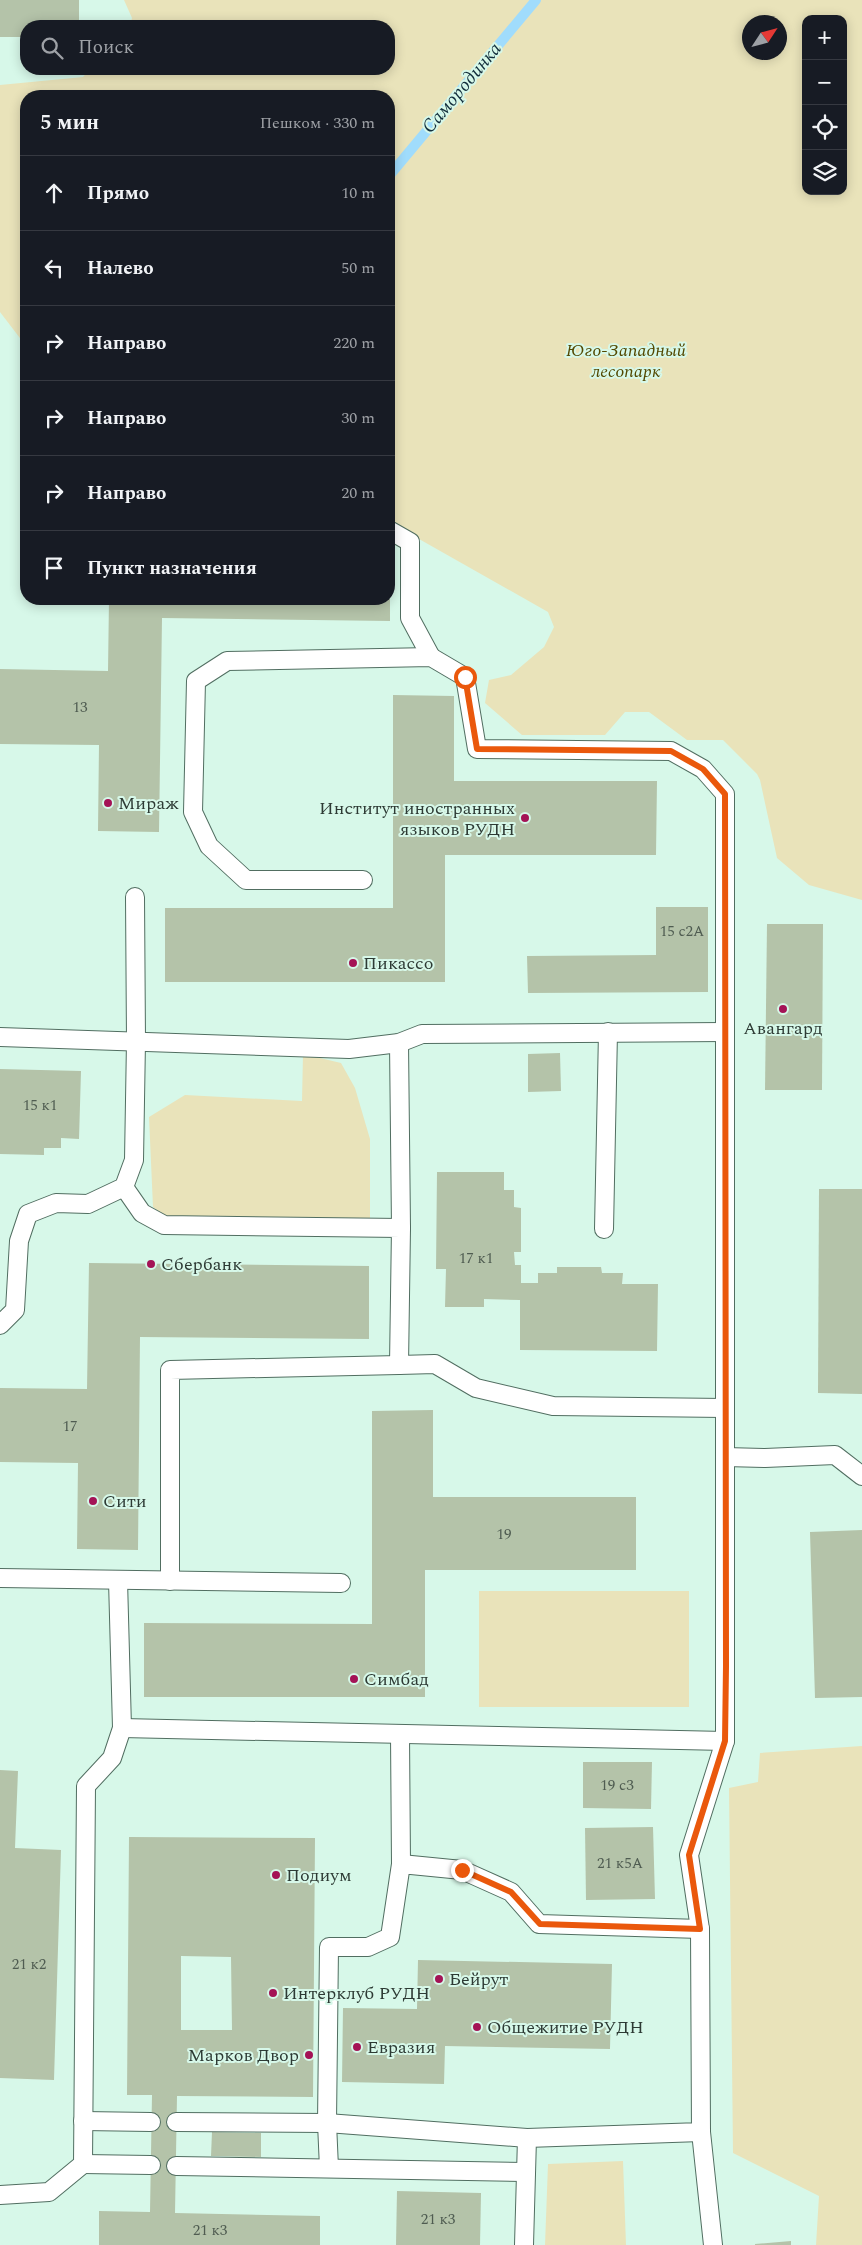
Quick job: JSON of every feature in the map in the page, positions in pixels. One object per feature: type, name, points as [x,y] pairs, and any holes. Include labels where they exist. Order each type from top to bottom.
[{"type":"lane","points":[[395,533],[410,542],[410,618],[431,657],[465,677],[477,749],[671,751],[703,769],[725,794],[725,1741],[689,1855],[700,1929],[701,2132],[713,2245]]},
{"type":"lane","points":[[363,880],[246,880],[209,846],[193,812],[196,681],[226,661],[431,657]]},
{"type":"lane","points":[[0,1325],[15,1310],[19,1241],[28,1214],[56,1203],[88,1204],[124,1187],[134,1160],[136,1041],[135,897]]},
{"type":"lane","points":[[604,1229],[608,1032]]},
{"type":"lane","points":[[0,1037],[349,1049],[399,1043],[422,1034],[725,1032]]},
{"type":"lane","points":[[398,1365],[401,1228],[399,1043]]},
{"type":"lane","points":[[124,1187],[142,1213],[164,1225],[401,1228]]},
{"type":"lane","points":[[170,1581],[170,1370],[435,1364],[476,1388],[553,1406],[725,1408]]},
{"type":"lane","points":[[725,1457],[764,1458],[835,1455],[862,1476]]},
{"type":"lane","points":[[0,1578],[341,1583]]},
{"type":"lane","points":[[83,2164],[86,1786],[112,1758],[122,1728],[118,1580]]},
{"type":"lane","points":[[122,1728],[725,1741]]},
{"type":"lane","points":[[329,2168],[327,2123],[329,1947],[368,1947],[390,1937],[401,1864],[400,1734]]},
{"type":"lane","points":[[401,1864],[462,1870],[511,1892],[540,1924],[700,1929]]},
{"type":"lane","points":[[83,2121],[151,2122]]},
{"type":"lane","points":[[176,2122],[327,2123],[527,2138],[701,2132]]},
{"type":"lane","points":[[524,2245],[527,2138]]},
{"type":"lane","points":[[0,2195],[49,2192],[83,2164],[151,2165]]},
{"type":"lane","points":[[176,2166],[526,2172]]},
{"type":"green space","name":"Юго-Западный лесопарк","points":[[124,0],[862,0],[862,900],[809,885],[777,858],[760,780],[757,774],[723,740],[687,740],[649,712],[625,712],[605,735],[522,735],[485,703],[489,680],[511,675],[544,647],[554,627],[548,612],[395,525],[395,90],[20,90],[20,338],[0,312],[0,85],[83,77],[85,75],[395,75],[395,20],[132,20]]},
{"type":"green space","points":[[303,1054],[341,1063],[355,1088],[370,1139],[370,1219],[167,1218],[153,1207],[149,1117],[185,1095],[302,1101]]},
{"type":"green space","points":[[479,1591],[689,1591],[689,1707],[479,1707]]},
{"type":"green space","points":[[862,1746],[862,2245],[816,2245],[819,2196],[733,2153],[729,1788],[758,1782],[760,1753]]},
{"type":"green space","points":[[623,2161],[626,2245],[545,2245],[548,2164]]},
{"type":"building","points":[[0,0],[79,0],[79,20],[20,20],[20,37],[0,37]]},
{"type":"building","points":[[109,605],[390,605],[390,621],[162,618],[159,832],[98,831],[99,745],[0,744],[0,669],[108,671]]},
{"type":"building","name":"Институт иностранных языков РУДН","points":[[393,695],[454,696],[454,781],[657,781],[656,855],[445,855],[445,982],[165,982],[165,908],[393,908]]},
{"type":"building","points":[[656,907],[708,907],[708,992],[528,993],[527,956],[656,955]]},
{"type":"building","points":[[767,924],[823,924],[822,1090],[765,1090]]},
{"type":"building","points":[[560,1053],[561,1091],[528,1092],[528,1054]]},
{"type":"building","points":[[0,1069],[81,1071],[79,1139],[61,1138],[61,1148],[44,1148],[44,1155],[0,1154]]},
{"type":"building","points":[[437,1172],[504,1172],[504,1190],[514,1190],[514,1207],[521,1208],[521,1252],[514,1252],[515,1265],[521,1265],[521,1283],[538,1283],[538,1273],[557,1273],[557,1267],[601,1267],[602,1273],[623,1273],[622,1284],[658,1284],[657,1351],[520,1350],[520,1300],[484,1299],[484,1307],[445,1307],[446,1269],[436,1269]]},
{"type":"building","points":[[819,1189],[862,1189],[862,1394],[818,1393]]},
{"type":"building","points":[[89,1263],[369,1266],[369,1339],[140,1337],[138,1550],[77,1549],[78,1463],[0,1462],[0,1388],[87,1389]]},
{"type":"building","points":[[433,1410],[433,1497],[636,1497],[636,1570],[425,1570],[425,1697],[144,1697],[144,1623],[372,1624],[372,1411]]},
{"type":"building","points":[[862,1530],[862,1697],[815,1698],[810,1532]]},
{"type":"building","points":[[583,1762],[652,1762],[651,1809],[583,1808]]},
{"type":"building","points":[[0,1770],[18,1771],[15,1848],[61,1850],[54,2080],[0,2078]]},
{"type":"building","points":[[653,1827],[655,1899],[586,1900],[585,1828]]},
{"type":"building","name":"Интерклуб РУДН","points":[[129,1837],[315,1838],[313,2097],[177,2096],[175,2213],[320,2216],[320,2245],[99,2245],[99,2211],[150,2212],[152,2095],[127,2095]],"holes":[[[181,1956],[231,1957],[232,2030],[181,2030]]]},
{"type":"building","name":"Общежитие РУДН","points":[[418,1960],[612,1964],[610,2049],[445,2046],[444,2084],[342,2082],[343,2008],[417,2009]]},
{"type":"building","points":[[212,2132],[261,2133],[261,2157],[211,2156]]},
{"type":"building","points":[[397,2191],[481,2193],[480,2245],[396,2245]]},
{"type":"building","points":[[791,2241],[791,2245],[755,2245],[755,2244]]},
{"type":"waterway","name":"Самородинка","points":[[395,169],[536,0]]},
{"type":"place","name":"Мираж","points":[[108,803]]},
{"type":"place","name":"Институт иностранных языков РУДН","points":[[525,818]]},
{"type":"place","name":"Пикассо","points":[[353,963]]},
{"type":"place","name":"Авангард","points":[[783,1009]]},
{"type":"place","name":"Сбербанк","points":[[151,1264]]},
{"type":"place","name":"Сити","points":[[93,1501]]},
{"type":"place","name":"Симбад","points":[[354,1679]]},
{"type":"place","name":"Подиум","points":[[276,1875]]},
{"type":"place","name":"Бейрут","points":[[439,1979]]},
{"type":"place","name":"Интерклуб РУДН","points":[[273,1993]]},
{"type":"place","name":"Общежитие РУДН","points":[[477,2027]]},
{"type":"place","name":"Евразия","points":[[357,2047]]},
{"type":"place","name":"Марков Двор","points":[[309,2055]]},
{"type":"route","points":[[462,1870],[511,1892],[540,1924],[700,1929],[689,1855],[725,1741],[726,1666],[725,794],[703,769],[671,751],[477,749],[471,703],[465,677]]}]
